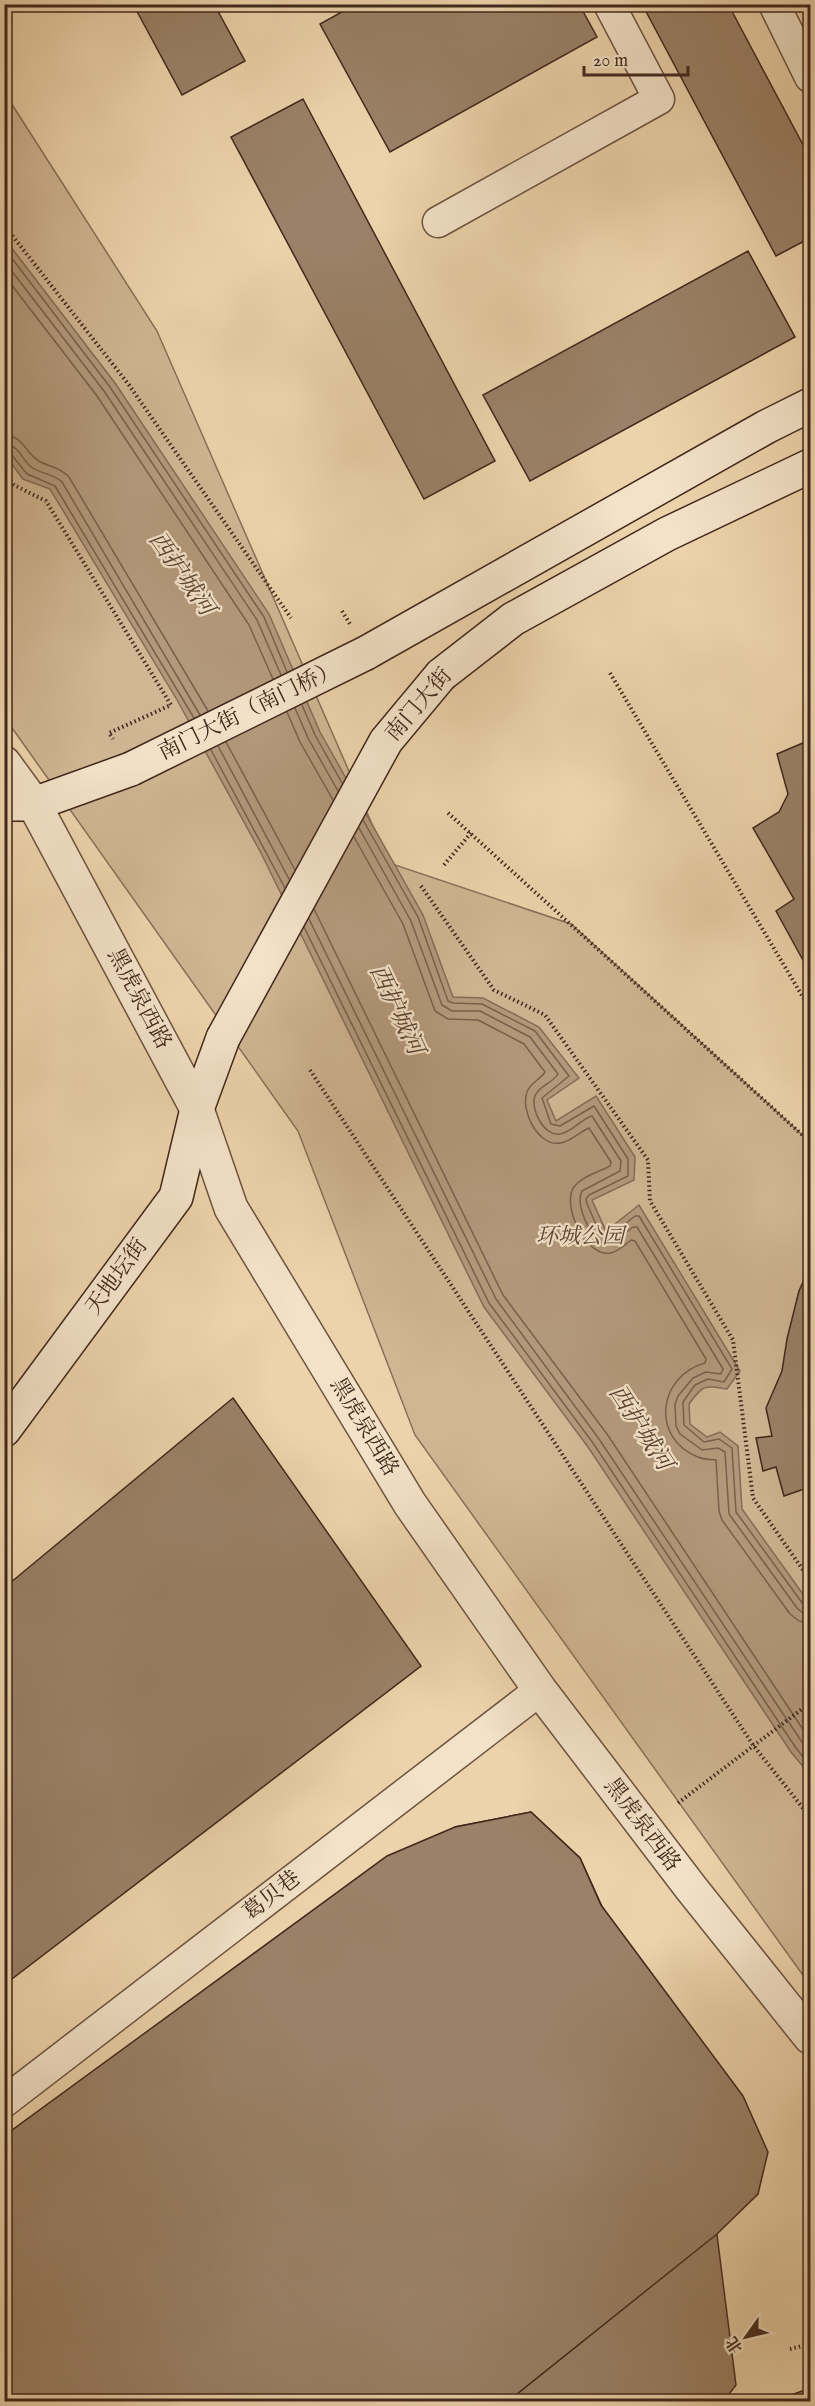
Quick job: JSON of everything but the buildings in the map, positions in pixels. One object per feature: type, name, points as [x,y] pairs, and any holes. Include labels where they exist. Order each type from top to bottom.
[{"type":"main road","name":"南门大街（南门桥）","points":[[124,758],[366,653],[756,433],[810,405]]},
{"type":"main road","name":"南门大街","points":[[197,1109],[223,1038],[386,741],[441,675],[513,619],[667,534],[810,466]]},
{"type":"main road","points":[[19,804],[124,758]]},
{"type":"main road","name":"黑虎泉西路","points":[[4,764],[19,804],[197,1109],[231,1208],[411,1504],[540,1690],[691,1888],[810,2037]]},
{"type":"main road","name":"天地坛街","points":[[4,1430],[176,1197],[197,1109]]},
{"type":"street","points":[[438,222],[659,99],[609,4]]},
{"type":"street","points":[[774,4],[810,77]]},
{"type":"street","name":"葛贝巷","points":[[4,2102],[540,1690]]},
{"type":"path","points":[[4,225],[129,385],[291,618]]},
{"type":"path","points":[[4,474],[14,485]]},
{"type":"path","points":[[4,480],[46,501],[171,705],[109,733],[124,758]]},
{"type":"path","points":[[610,673],[810,1009]]},
{"type":"path","points":[[448,813],[810,1142]]},
{"type":"path","points":[[444,864],[471,834]]},
{"type":"path","points":[[420,886],[494,990],[544,1015],[648,1160],[650,1201],[734,1340],[753,1498],[810,1580]]},
{"type":"path","points":[[310,1070],[753,1745],[810,1817]]},
{"type":"path","points":[[678,1803],[810,1703]]},
{"type":"path","points":[[790,2349],[810,2344]]},
{"type":"green space","name":"环城公园","points":[[4,92],[157,331],[389,863],[571,924],[810,1142],[810,1267],[799,1291],[782,1371],[810,1434],[810,1525],[803,1540],[810,1552],[810,1985],[415,1435],[298,1131],[5,718]]},
{"type":"water","name":"西护城河","points":[[4,238],[115,383],[269,614],[320,732],[423,915],[453,997],[483,998],[539,1027],[579,1078],[547,1100],[556,1121],[596,1096],[635,1157],[634,1180],[592,1200],[606,1231],[639,1205],[740,1371],[727,1389],[709,1387],[698,1393],[689,1404],[690,1424],[707,1437],[720,1432],[738,1446],[742,1509],[810,1604],[810,1775],[791,1752],[588,1447],[484,1307],[261,853],[176,698],[50,489],[23,479],[5,455]]}]
